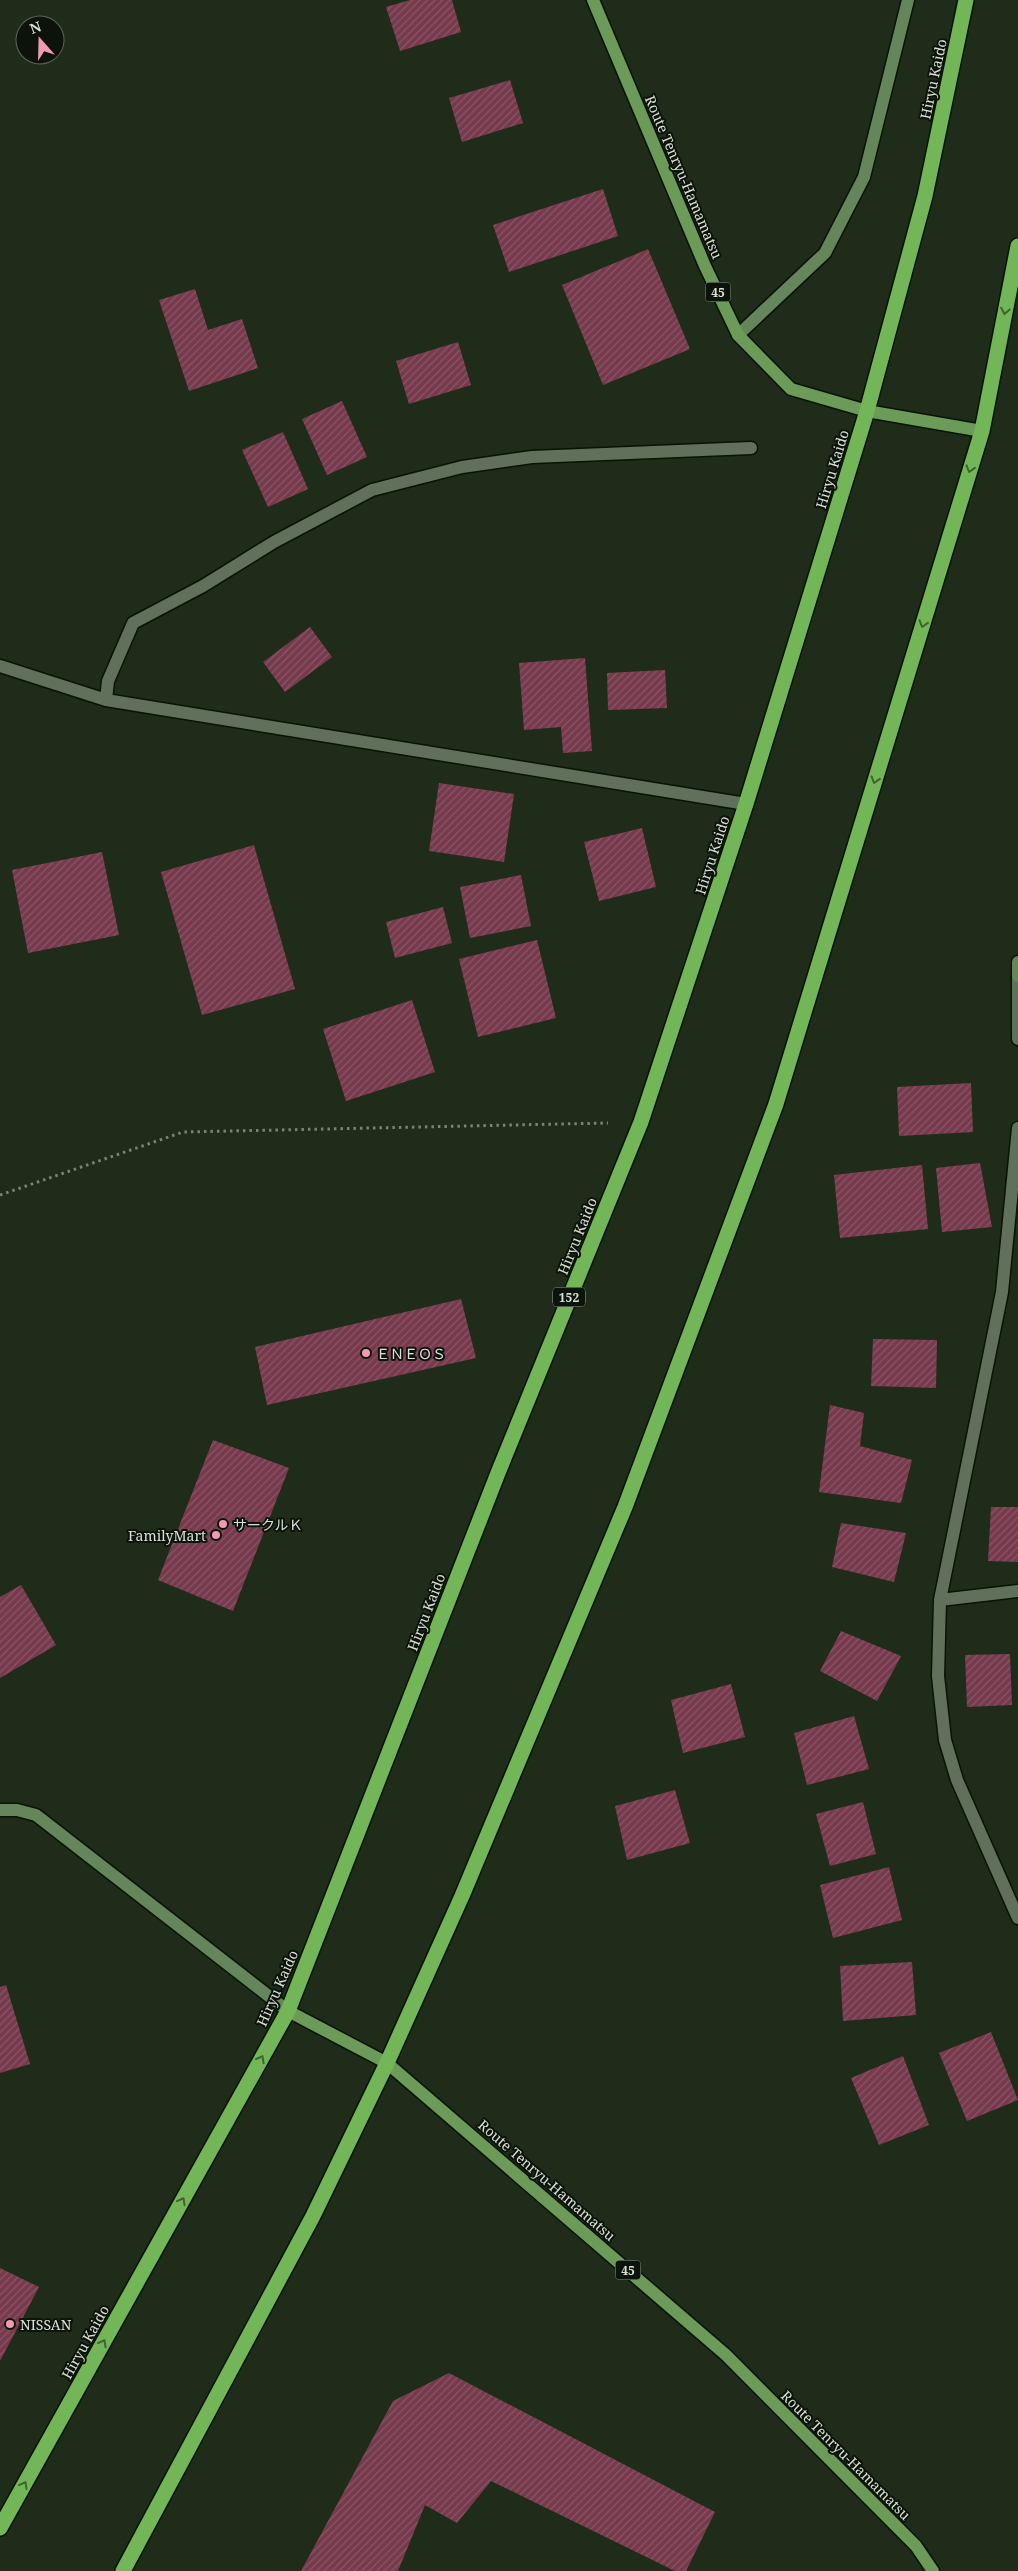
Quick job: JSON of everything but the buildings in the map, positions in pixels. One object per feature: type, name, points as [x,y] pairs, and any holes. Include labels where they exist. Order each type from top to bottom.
[{"type":"highway","name":"Hiryu Kaido","points":[[0,2528],[288,2011],[498,1473],[641,1122],[746,804],[867,411],[926,196],[966,0]]},
{"type":"highway","points":[[123,2571],[313,2216],[387,2063],[462,1896],[625,1507],[776,1104],[982,431],[1018,246]]},
{"type":"main road","name":"Route Tenryu-Hamamatsu","points":[[593,0],[706,266],[738,335],[791,389],[867,411],[982,431]]},
{"type":"main road","name":"Route Tenryu-Hamamatsu","points":[[288,2011],[387,2063],[726,2355],[916,2546],[933,2571]]},
{"type":"street","points":[[738,335],[825,253],[864,176],[908,0]]},
{"type":"street","points":[[106,700],[108,681],[133,623],[203,586],[274,542],[372,490],[462,467],[532,456],[751,448]]},
{"type":"street","points":[[0,666],[106,700],[746,804]]},
{"type":"street","points":[[1018,962],[1018,1039]]},
{"type":"street","points":[[1018,1128],[1002,1292],[940,1600],[938,1676],[945,1740],[957,1780],[1018,1918]]},
{"type":"street","points":[[940,1600],[1018,1591]]},
{"type":"street","points":[[0,1810],[17,1810],[36,1815],[288,2011]]},
{"type":"path","points":[[0,1195],[183,1132],[641,1122]]},
{"type":"place","name":"ＥＮＥＯＳ","points":[[366,1353]]},
{"type":"place","name":"サークルＫ","points":[[223,1524]]},
{"type":"place","name":"FamilyMart","points":[[216,1535]]},
{"type":"place","name":"NISSAN","points":[[10,2324]]}]
